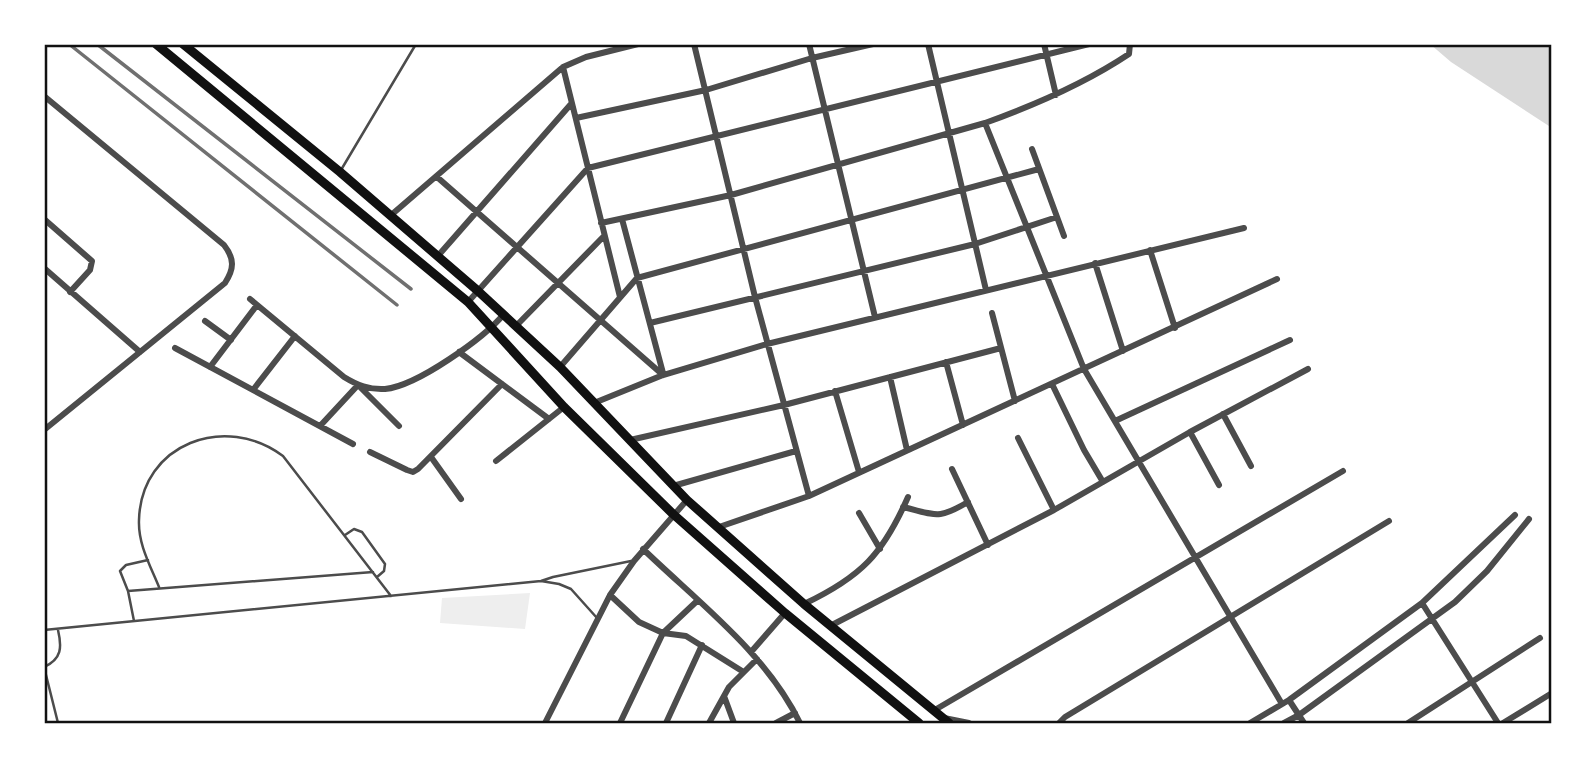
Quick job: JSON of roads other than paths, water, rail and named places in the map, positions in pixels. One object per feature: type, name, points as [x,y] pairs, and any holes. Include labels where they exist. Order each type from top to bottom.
[{"type":"main road","points":[[156,44],[468,302],[564,407],[673,514],[785,613],[919,723]]},
{"type":"main road","points":[[183,44],[340,172],[478,290],[560,367],[687,500],[804,604],[941,717]]},
{"type":"main road","points":[[330,186],[340,172]]},
{"type":"street","points":[[390,216],[563,67],[586,57],[638,44]]},
{"type":"street","points":[[694,44],[755,297],[809,496]]},
{"type":"street","points":[[809,44],[875,317]]},
{"type":"street","points":[[576,118],[706,90],[812,58],[873,44]]},
{"type":"street","points":[[928,44],[986,290]]},
{"type":"street","points":[[1044,44],[1056,95]]},
{"type":"street","points":[[468,302],[588,168],[1089,44]]},
{"type":"street","points":[[601,223],[731,195],[985,123],[1056,95],[1097,75],[1126,56],[1131,51],[1130,44]]},
{"type":"street","points":[[563,67],[620,297]]},
{"type":"street","points":[[44,96],[224,245],[233,263],[225,283],[44,430]]},
{"type":"street","points":[[438,257],[571,104]]},
{"type":"street","points":[[985,123],[1084,369],[1282,704]]},
{"type":"street","points":[[1032,149],[1064,236]]},
{"type":"street","points":[[560,367],[637,278],[1040,169]]},
{"type":"street","points":[[437,177],[479,211],[663,375]]},
{"type":"street","points":[[650,324],[975,244],[1057,217]]},
{"type":"street","points":[[44,219],[92,261],[90,270],[71,292]]},
{"type":"street","points":[[622,219],[663,375]]},
{"type":"street","points":[[594,403],[663,375],[767,344],[1244,228]]},
{"type":"street","points":[[517,326],[604,236]]},
{"type":"street","points":[[1150,250],[1175,328]]},
{"type":"street","points":[[1095,263],[1123,351]]},
{"type":"street","points":[[44,268],[140,352]]},
{"type":"street","points":[[719,527],[809,496],[1277,279]]},
{"type":"street","points":[[250,299],[358,385],[399,426]]},
{"type":"street","points":[[210,367],[257,305]]},
{"type":"street","points":[[992,313],[1015,401]]},
{"type":"street","points":[[358,385],[386,389],[400,386],[459,352],[492,328],[505,314]]},
{"type":"street","points":[[205,321],[231,340]]},
{"type":"street","points":[[253,390],[295,336]]},
{"type":"street","points":[[1115,421],[1290,340]]},
{"type":"street","points":[[175,348],[354,444]]},
{"type":"street","points":[[630,440],[784,405],[1001,348]]},
{"type":"street","points":[[459,352],[549,419]]},
{"type":"street","points":[[946,362],[963,425]]},
{"type":"street","points":[[830,626],[1054,510],[1190,432],[1308,369]]},
{"type":"street","points":[[890,377],[907,450]]},
{"type":"street","points":[[370,452],[413,472],[502,384]]},
{"type":"street","points":[[1052,384],[1084,450],[1104,482]]},
{"type":"street","points":[[320,426],[358,385]]},
{"type":"street","points":[[835,391],[859,472]]},
{"type":"street","points":[[496,461],[564,407]]},
{"type":"street","points":[[1223,414],[1251,466]]},
{"type":"street","points":[[1190,432],[1219,485]]},
{"type":"street","points":[[1018,438],[1054,510]]},
{"type":"street","points":[[673,486],[796,451]]},
{"type":"street","points":[[431,457],[461,499]]},
{"type":"street","points":[[952,470],[988,545]]},
{"type":"street","points":[[941,717],[1195,558],[1343,471]]},
{"type":"street","points":[[804,604],[845,583],[863,569],[880,549],[908,496]]},
{"type":"street","points":[[545,723],[610,595],[634,561],[687,500]]},
{"type":"street","points":[[903,508],[940,515],[968,502]]},
{"type":"street","points":[[859,513],[880,549]]},
{"type":"street","points":[[1250,723],[1289,700],[1422,603],[1515,515]]},
{"type":"street","points":[[1284,723],[1433,620],[1479,579],[1529,519]]},
{"type":"street","points":[[1059,723],[1389,521]]},
{"type":"street","points":[[643,550],[751,652],[784,693],[800,723]]},
{"type":"street","points":[[610,595],[639,622],[663,633],[686,636],[742,671]]},
{"type":"street","points":[[620,723],[663,633],[697,601]]},
{"type":"street","points":[[1422,603],[1500,723],[1552,693]]},
{"type":"street","points":[[751,652],[785,613]]},
{"type":"street","points":[[1408,723],[1540,638]]},
{"type":"street","points":[[666,723],[702,645]]},
{"type":"street","points":[[709,723],[742,671],[757,659]]},
{"type":"street","points":[[724,696],[734,723]]},
{"type":"street","points":[[1289,700],[1304,723]]},
{"type":"street","points":[[776,723],[795,713]]},
{"type":"street","points":[[941,717],[969,723]]},
{"type":"lane","points":[[340,172],[416,44]]},
{"type":"lane","points":[[159,587],[142,545],[139,517],[144,492],[150,480],[157,469],[186,444],[211,436],[236,435],[273,448],[293,465],[391,596]]},
{"type":"lane","points":[[345,535],[354,529],[359,530],[369,541],[385,564],[384,571],[377,577]]},
{"type":"lane","points":[[134,621],[128,591],[120,574],[121,568],[148,560]]},
{"type":"lane","points":[[44,630],[541,581],[634,561]]},
{"type":"lane","points":[[128,591],[373,572]]},
{"type":"lane","points":[[541,581],[570,589],[597,618]]},
{"type":"lane","points":[[58,628],[62,645],[60,652],[51,664],[44,667],[58,723]]},
{"type":"railway","points":[[69,44],[397,305]]},
{"type":"railway","points":[[97,44],[411,289]]}]
